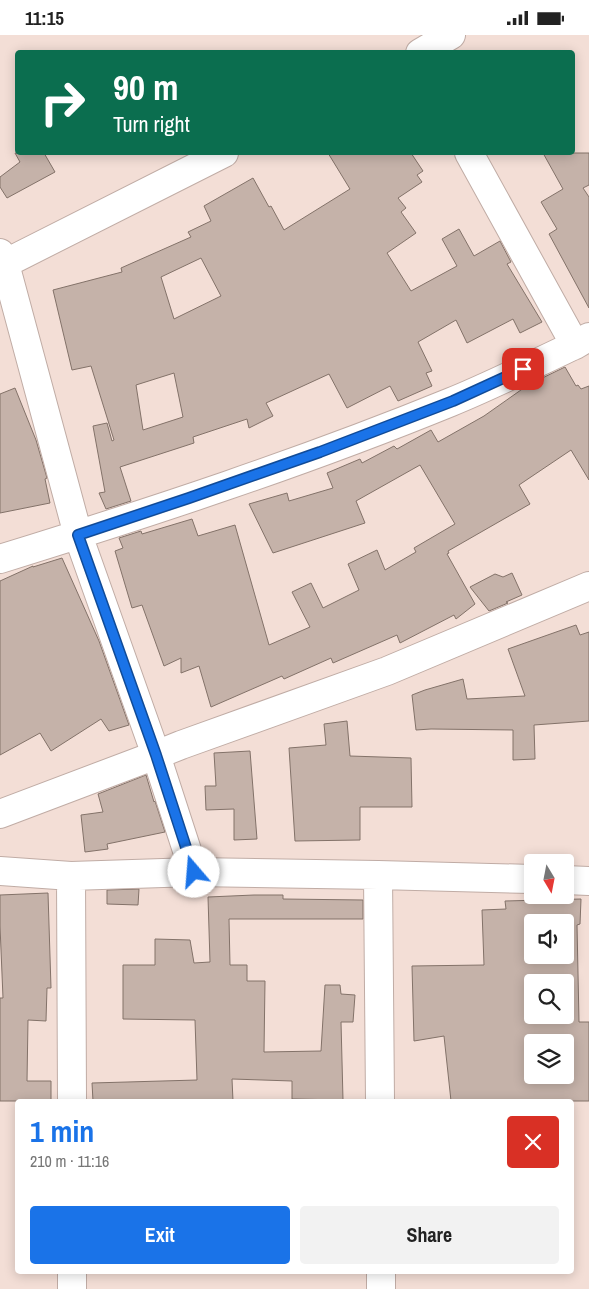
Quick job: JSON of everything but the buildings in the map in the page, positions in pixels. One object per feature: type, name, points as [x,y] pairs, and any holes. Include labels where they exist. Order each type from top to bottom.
[{"type":"street","points":[[425,50],[451,35]]},
{"type":"street","points":[[194,872],[156,755],[78,535],[2,261],[220,155]]},
{"type":"street","points":[[0,559],[189,498],[338,445],[453,401],[582,341],[470,155]]},
{"type":"street","points":[[0,814],[181,745],[388,671],[589,586]]},
{"type":"street","points":[[0,871],[71,876],[194,872],[524,879]]},
{"type":"street","points":[[378,875],[380,1099]]},
{"type":"street","points":[[71,876],[72,1099]]},
{"type":"street","points":[[574,880],[589,881]]},
{"type":"street","points":[[72,1274],[72,1289]]},
{"type":"street","points":[[381,1274],[381,1289]]},
{"type":"route","points":[[194,872],[156,755],[78,535],[320,452],[453,401],[523,369]]}]
